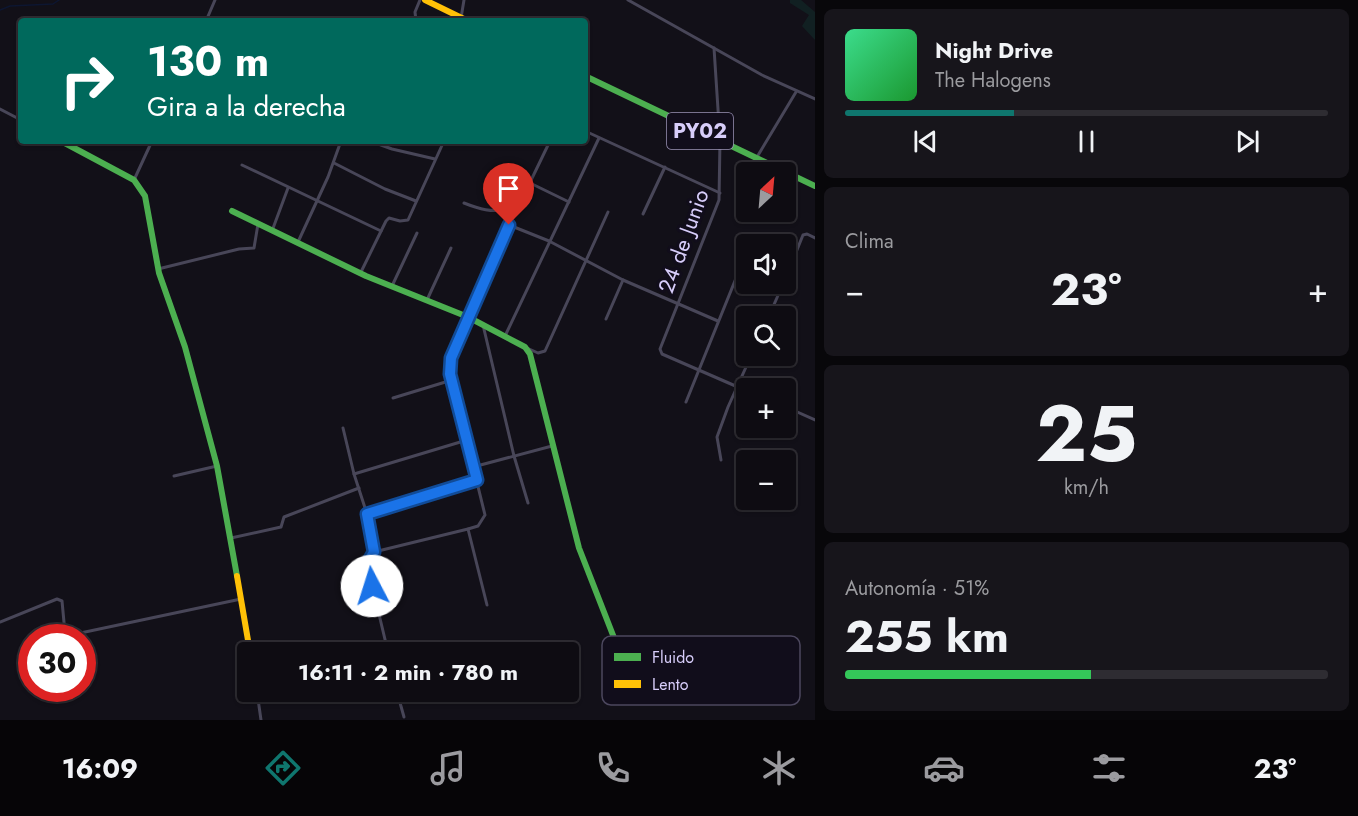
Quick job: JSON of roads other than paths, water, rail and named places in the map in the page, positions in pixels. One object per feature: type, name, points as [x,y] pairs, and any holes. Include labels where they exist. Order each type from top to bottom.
[{"type":"street","points":[[207,18],[216,0]]},
{"type":"street","points":[[416,18],[415,12],[422,0],[462,18]]},
{"type":"street","points":[[464,0],[466,18]]},
{"type":"street","points":[[628,0],[796,92],[815,99]]},
{"type":"street","name":"24 de Junio","points":[[699,371],[662,354],[660,349],[719,200],[720,140],[714,48]]},
{"type":"street","name":"PY02","points":[[588,77],[815,186]]},
{"type":"street","points":[[756,158],[796,92]]},
{"type":"street","points":[[0,109],[18,118]]},
{"type":"street","points":[[588,133],[720,193]]},
{"type":"street","points":[[505,336],[599,138]]},
{"type":"street","points":[[66,144],[134,180],[145,196],[158,269],[185,347],[217,466],[248,642]]},
{"type":"street","points":[[134,180],[151,144]]},
{"type":"street","points":[[297,244],[340,144]]},
{"type":"street","points":[[378,144],[436,159]]},
{"type":"street","points":[[360,274],[389,218],[400,221],[408,220],[443,144]]},
{"type":"street","points":[[374,552],[468,529],[482,522],[485,515],[452,380],[451,358],[509,225],[549,144]]},
{"type":"street","points":[[333,162],[385,189],[416,201]]},
{"type":"street","points":[[242,165],[381,231]]},
{"type":"street","points":[[643,214],[665,167]]},
{"type":"street","points":[[530,183],[569,202]]},
{"type":"street","points":[[272,231],[289,187]]},
{"type":"street","points":[[464,203],[484,211],[508,209],[515,213]]},
{"type":"street","points":[[232,211],[360,274],[468,317],[538,353],[544,351],[608,212]]},
{"type":"street","points":[[158,269],[239,249],[254,248],[258,224]]},
{"type":"street","points":[[509,225],[550,242],[623,280],[718,321]]},
{"type":"street","points":[[392,286],[417,232]]},
{"type":"street","points":[[796,251],[803,235],[807,234],[815,238]]},
{"type":"street","points":[[427,300],[451,248]]},
{"type":"street","points":[[686,402],[736,278]]},
{"type":"street","points":[[606,319],[623,280]]},
{"type":"street","points":[[483,324],[514,456],[528,504]]},
{"type":"street","points":[[525,347],[530,354],[586,569],[613,636]]},
{"type":"street","points":[[699,371],[736,387],[717,437],[721,460]]},
{"type":"street","points":[[393,398],[452,380]]},
{"type":"street","points":[[796,411],[815,420]]},
{"type":"street","points":[[343,428],[367,514],[374,552],[367,564],[386,642]]},
{"type":"street","points":[[354,474],[467,440]]},
{"type":"street","points":[[473,467],[554,445]]},
{"type":"street","points":[[174,476],[217,466]]},
{"type":"street","points":[[367,514],[477,480]]},
{"type":"street","points":[[231,538],[281,527],[284,517],[359,488]]},
{"type":"street","points":[[468,529],[487,605]]},
{"type":"street","points":[[0,622],[57,599],[62,601],[64,606],[65,633],[71,635],[241,599]]},
{"type":"street","points":[[258,702],[261,720]]},
{"type":"street","points":[[400,702],[404,717]]},
{"type":"waterway","points":[[0,10],[10,6],[53,4],[59,0]]}]
